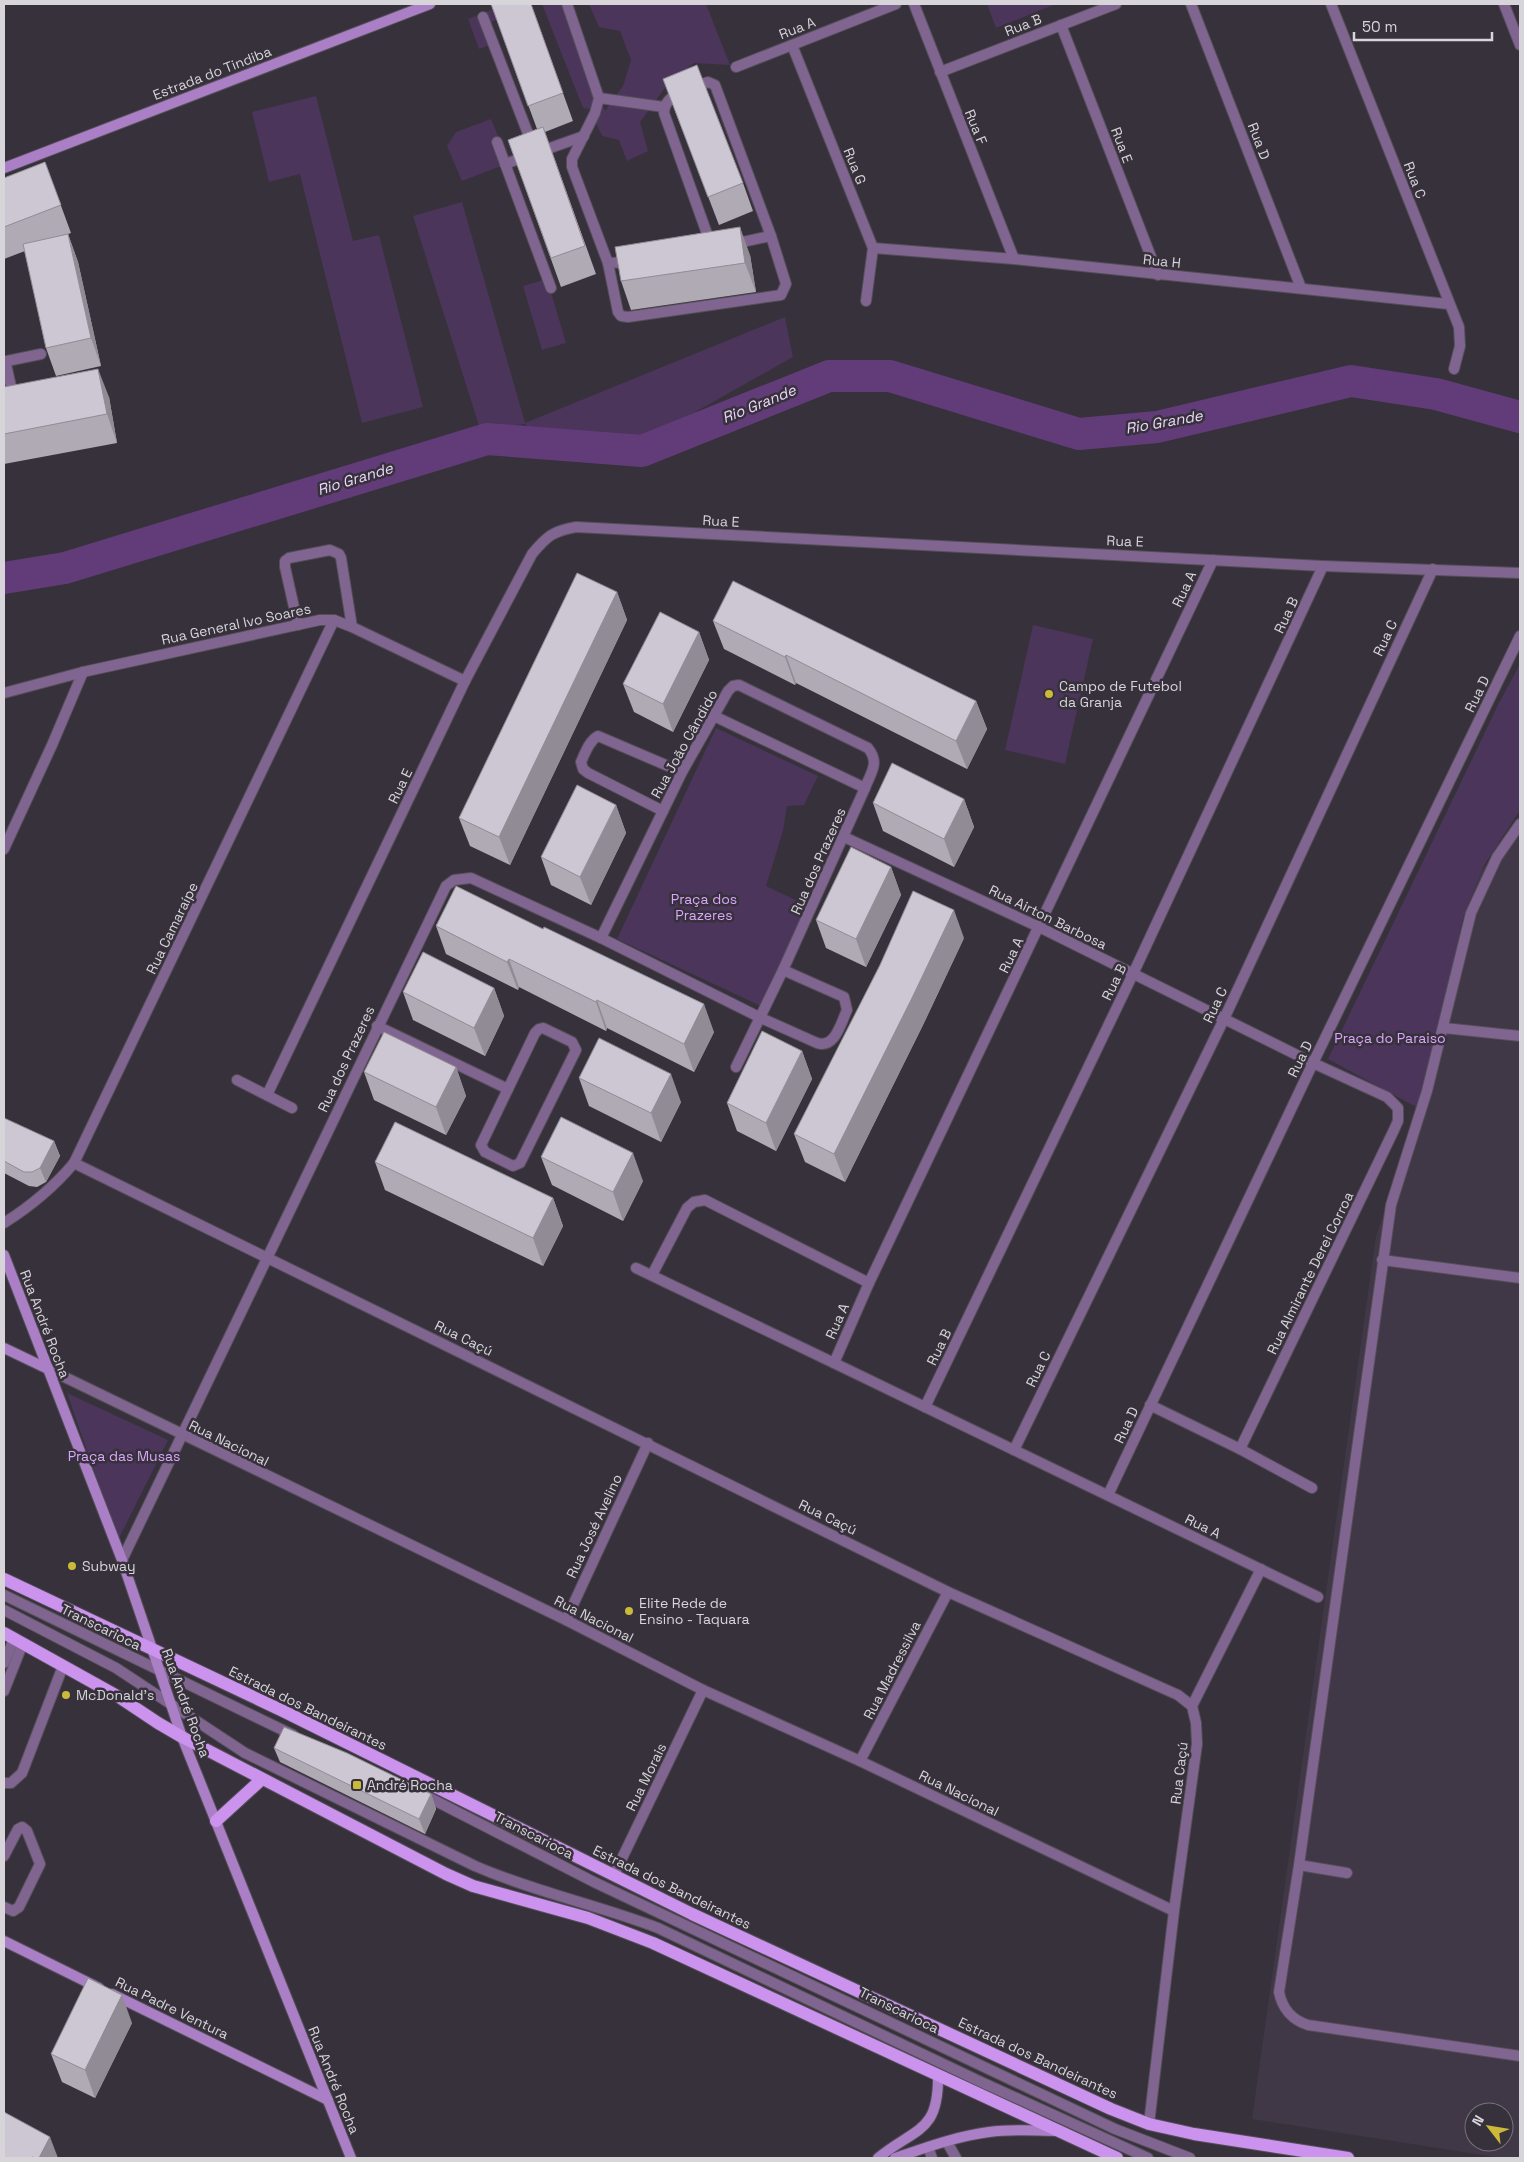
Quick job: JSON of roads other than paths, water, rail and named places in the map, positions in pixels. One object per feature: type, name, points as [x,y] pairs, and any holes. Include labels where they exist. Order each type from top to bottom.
[{"type":"main road","name":"Estrada do Tindiba","points":[[4,168],[430,4]]},
{"type":"main road","name":"Rua André Rocha","points":[[4,1255],[122,1560],[182,1737],[351,2158]]},
{"type":"main road","name":"Rua Nacional","points":[[4,1348],[48,1369]]},
{"type":"main road","name":"Estrada dos Bandeirantes","points":[[4,1579],[283,1711],[763,1948],[1111,2109],[1148,2124],[1194,2134],[1307,2155],[1348,2158]]},
{"type":"main road","points":[[10,1639],[120,1696],[158,1723],[262,1780],[473,1886],[588,1918],[653,1943],[1117,2158]]},
{"type":"main road","points":[[216,1821],[262,1780]]},
{"type":"main road","name":"Rua Padre Ventura","points":[[4,1940],[328,2100]]},
{"type":"main road","points":[[878,2158],[929,2121],[935,2110],[938,2097],[938,2076]]},
{"type":"main road","points":[[895,2158],[928,2147],[988,2132],[1056,2130]]},
{"type":"street","points":[[567,4],[599,98],[596,113],[572,159],[572,167],[608,263],[618,312],[621,316],[628,317],[781,295],[786,284],[771,236],[715,85],[708,82],[672,96],[664,106],[664,113],[707,249],[771,236]]},
{"type":"street","name":"Rua A","points":[[736,66],[896,4]]},
{"type":"street","name":"Rua F","points":[[914,4],[1014,259]]},
{"type":"street","name":"Rua B","points":[[940,72],[1116,4]]},
{"type":"street","name":"Rua D","points":[[1191,4],[1300,288]]},
{"type":"street","name":"Rua C","points":[[1331,4],[1459,328],[1460,346],[1454,369]]},
{"type":"street","points":[[1504,4],[1520,45]]},
{"type":"street","points":[[483,17],[536,153]]},
{"type":"street","name":"Rua E","points":[[1061,25],[1158,275]]},
{"type":"street","name":"Rua G","points":[[792,45],[873,248],[866,301]]},
{"type":"street","points":[[599,98],[664,106]]},
{"type":"street","points":[[505,164],[584,136]]},
{"type":"street","points":[[497,142],[551,288]]},
{"type":"street","name":"Rua H","points":[[873,248],[1014,259],[1448,304]]},
{"type":"street","points":[[608,263],[643,259]]},
{"type":"street","points":[[4,403],[11,405],[14,400],[6,364],[7,361],[41,354]]},
{"type":"street","name":"Rua E","points":[[267,1095],[465,681],[532,554],[546,538],[558,530],[576,527],[1324,566],[1520,572]]},
{"type":"street","points":[[298,624],[285,567],[286,562],[289,558],[330,550],[339,554],[341,558],[352,627]]},
{"type":"street","name":"Rua A","points":[[834,1362],[869,1283],[1214,560]]},
{"type":"street","name":"Rua B","points":[[925,1407],[1133,974],[1324,566]]},
{"type":"street","name":"Rua C","points":[[1014,1450],[1224,1019],[1433,569]]},
{"type":"street","name":"Rua General Ivo Soares","points":[[4,693],[83,672],[298,624],[334,620],[465,681]]},
{"type":"street","name":"Rua Camaraípe","points":[[4,1223],[40,1199],[74,1163],[334,620]]},
{"type":"street","name":"Rua D","points":[[1108,1495],[1313,1063],[1520,636]]},
{"type":"street","points":[[4,849],[83,672]]},
{"type":"street","name":"Rua João Cândido","points":[[601,938],[682,772],[728,691],[733,686],[739,685],[868,748],[874,756],[875,762]]},
{"type":"street","points":[[714,716],[865,788]]},
{"type":"street","points":[[663,811],[588,773],[583,769],[581,762],[593,739],[598,736],[682,772]]},
{"type":"street","name":"Rua dos Prazeres","points":[[736,1067],[761,1018],[844,837],[875,762]]},
{"type":"street","points":[[1520,824],[1497,857],[1471,912],[1427,1091],[1391,1205],[1280,1992],[1281,2002],[1291,2015],[1299,2022],[1308,2026],[1520,2056]]},
{"type":"street","name":"Rua Airton Barbosa","points":[[844,837],[1039,927],[1313,1063],[1387,1097],[1398,1108]]},
{"type":"street","name":"Rua dos Prazeres","points":[[122,1560],[441,894],[454,880],[470,878],[601,938],[761,1018],[823,1045],[829,1044],[847,1010],[844,997],[783,970]]},
{"type":"street","points":[[377,1026],[508,1090]]},
{"type":"street","points":[[543,1028],[572,1042],[575,1046],[576,1050],[520,1163],[513,1166],[485,1152],[481,1145],[508,1090],[535,1033],[539,1029],[543,1028]]},
{"type":"street","points":[[1444,1028],[1520,1036]]},
{"type":"street","points":[[237,1080],[292,1108]]},
{"type":"street","name":"Rua Almirante Derei Corroa","points":[[1240,1449],[1394,1132],[1398,1121],[1398,1108]]},
{"type":"street","name":"Rua Caçú","points":[[74,1163],[948,1592],[1178,1695],[1192,1706],[1196,1723],[1197,1744],[1148,2124]]},
{"type":"street","points":[[652,1275],[687,1208],[694,1202],[705,1200],[869,1283]]},
{"type":"street","points":[[1382,1260],[1520,1278]]},
{"type":"street","name":"Rua A","points":[[636,1268],[1318,1596]]},
{"type":"street","name":"Rua Nacional","points":[[48,1369],[566,1620],[703,1690],[860,1761],[1174,1911]]},
{"type":"street","points":[[1150,1406],[1240,1449],[1312,1488]]},
{"type":"street","name":"Rua José Avelino","points":[[566,1620],[648,1444]]},
{"type":"street","points":[[1192,1706],[1261,1570]]},
{"type":"street","name":"Rua Madressilva","points":[[860,1761],[948,1592]]},
{"type":"street","name":"Transcarioca","points":[[4,1595],[275,1728],[301,1738]]},
{"type":"street","name":"Transcarioca","points":[[4,1610],[62,1638],[116,1668],[245,1752],[476,1866],[506,1879],[622,1914],[658,1928],[979,2081],[1148,2158]]},
{"type":"street","points":[[4,1663],[10,1639]]},
{"type":"street","points":[[4,1691],[10,1639]]},
{"type":"street","points":[[4,1783],[11,1783],[22,1773],[63,1666]]},
{"type":"street","name":"Rua Morais","points":[[614,1875],[703,1690]]},
{"type":"street","name":"Transcarioca","points":[[413,1789],[594,1882],[1115,2129],[1190,2158]]},
{"type":"street","points":[[4,1856],[18,1829],[22,1828],[27,1831],[40,1864],[17,1910],[13,1911],[4,1907]]},
{"type":"street","points":[[1299,1865],[1347,1873]]},
{"type":"street","points":[[947,2142],[956,2158]]},
{"type":"street","points":[[928,2147],[932,2158]]},
{"type":"waterway","name":"Rio Grande","points":[[4,578],[65,568],[487,439],[642,451],[829,376],[890,376],[1079,434],[1157,427],[1351,381],[1436,394],[1520,417]]},
{"type":"place","name":"Campo de Futebol da Granja","points":[[1049,694]]},
{"type":"place","name":"Subway","points":[[72,1566]]},
{"type":"place","name":"Elite Rede de Ensino - Taquara","points":[[629,1611]]},
{"type":"place","name":"McDonald's","points":[[66,1695]]},
{"type":"place","name":"André Rocha","points":[[357,1785]]},
{"type":"park label","name":"Praça dos Prazeres","points":[[704,908]]},
{"type":"park label","name":"Praça do Paraiso","points":[[1390,1038]]},
{"type":"park label","name":"Praça das Musas","points":[[124,1456]]}]
